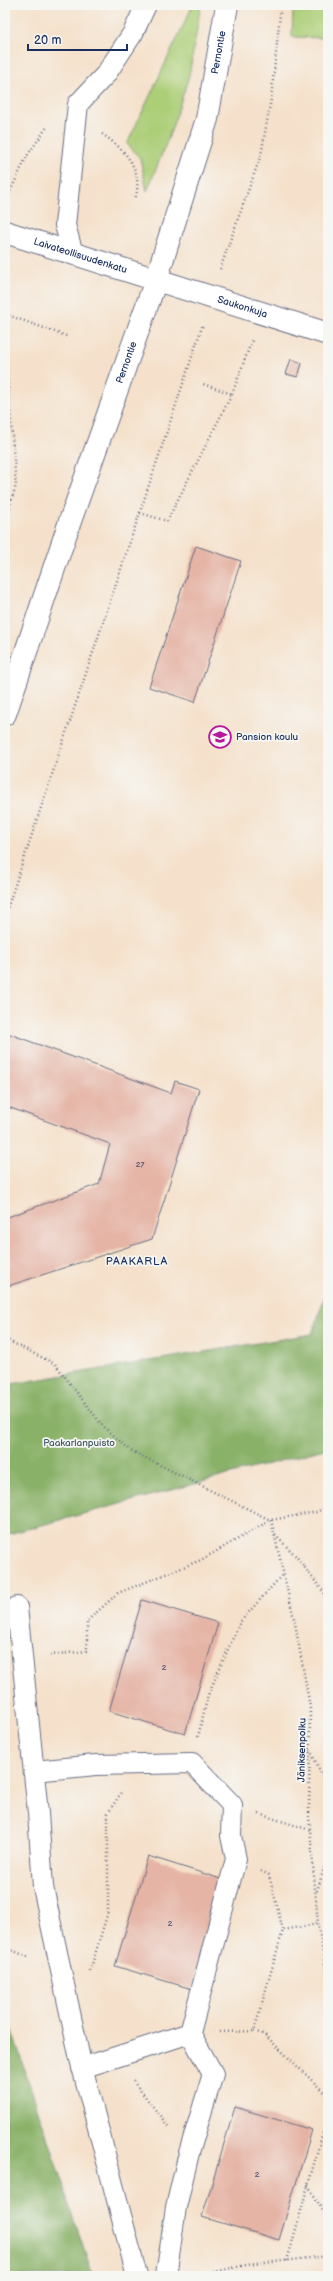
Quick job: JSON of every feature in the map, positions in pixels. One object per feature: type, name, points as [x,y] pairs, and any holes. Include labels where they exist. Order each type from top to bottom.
[{"type":"street","name":"Pernontie","points":[[5,714],[69,524],[156,280],[207,119],[227,5]]},
{"type":"street","name":"Laivateollisuudenkatu","points":[[5,232],[156,280]]},
{"type":"street","name":"Saukonkuja","points":[[156,280],[211,296],[328,334]]},
{"type":"lane","points":[[72,254],[65,225],[77,112],[106,74],[132,33],[146,5]]},
{"type":"lane","points":[[16,1607],[34,1772],[43,1887],[82,2068],[137,2276]]},
{"type":"lane","points":[[34,1772],[96,1765],[192,1762],[232,1806],[231,1836],[236,1859],[190,2033],[213,2074],[189,2153],[176,2207],[166,2276]]},
{"type":"lane","points":[[82,2068],[190,2033]]},
{"type":"path","points":[[5,915],[211,296],[261,155],[271,99],[282,5]]},
{"type":"path","points":[[5,202],[27,156],[49,124],[77,112],[116,143],[131,159],[138,176],[136,200]]},
{"type":"path","points":[[5,314],[69,337]]},
{"type":"path","points":[[140,513],[167,521],[232,394],[252,342]]},
{"type":"path","points":[[5,348],[16,485],[5,522]]},
{"type":"path","points":[[203,384],[232,394]]},
{"type":"path","points":[[5,1339],[55,1364],[102,1425],[130,1450],[271,1520]]},
{"type":"path","points":[[22,1658],[87,1651],[86,1621],[118,1593],[201,1560],[271,1520],[316,1512],[328,1507]]},
{"type":"path","name":"Jäniksenpolku","points":[[271,1520],[284,1574],[310,1707],[310,1830],[318,1924],[328,1982]]},
{"type":"path","points":[[274,1535],[296,1556],[328,1598]]},
{"type":"path","points":[[192,1762],[208,1695],[240,1622],[284,1574]]},
{"type":"path","points":[[309,1747],[328,1788]]},
{"type":"path","points":[[65,1988],[87,1980],[108,1912],[108,1813],[139,1763]]},
{"type":"path","points":[[232,1806],[310,1830]]},
{"type":"path","points":[[316,1894],[328,1855]]},
{"type":"path","points":[[236,1859],[269,1875],[283,1930],[254,2031]]},
{"type":"path","points":[[283,1930],[318,1924]]},
{"type":"path","points":[[190,2033],[254,2031],[265,2035],[328,2096]]},
{"type":"path","points":[[115,2057],[189,2153]]},
{"type":"path","points":[[287,2261],[328,2119]]},
{"type":"path","points":[[308,2184],[328,2220]]},
{"type":"path","points":[[194,2276],[246,2265],[328,2256]]},
{"type":"green space","points":[[193,5],[201,5],[189,76],[170,134],[147,191],[140,158],[127,144]]},
{"type":"green space","points":[[293,5],[328,5],[328,38],[292,37]]},
{"type":"green space","name":"Paakarlanpuisto","points":[[328,1287],[328,1448],[5,1535],[5,1385],[312,1334]]},
{"type":"green space","points":[[5,1994],[7,2016],[93,2276],[5,2276]]},
{"type":"building","points":[[291,359],[302,363],[298,377],[286,374]]},
{"type":"building","points":[[196,546],[241,561],[195,702],[149,687]]},
{"type":"building","points":[[7,1033],[171,1093],[175,1081],[199,1089],[152,1239],[5,1287],[5,1218],[99,1184],[110,1144],[5,1106],[5,1039]]},
{"type":"building","points":[[142,1600],[218,1623],[185,1734],[109,1711]]},
{"type":"building","points":[[148,1856],[224,1880],[192,1989],[115,1966]]},
{"type":"building","points":[[235,2107],[312,2130],[279,2240],[202,2217]]},
{"type":"place","name":"Pansion koulu","points":[[220,737]]},
{"type":"district","name":"PAAKARLA","points":[[137,1261]]}]
